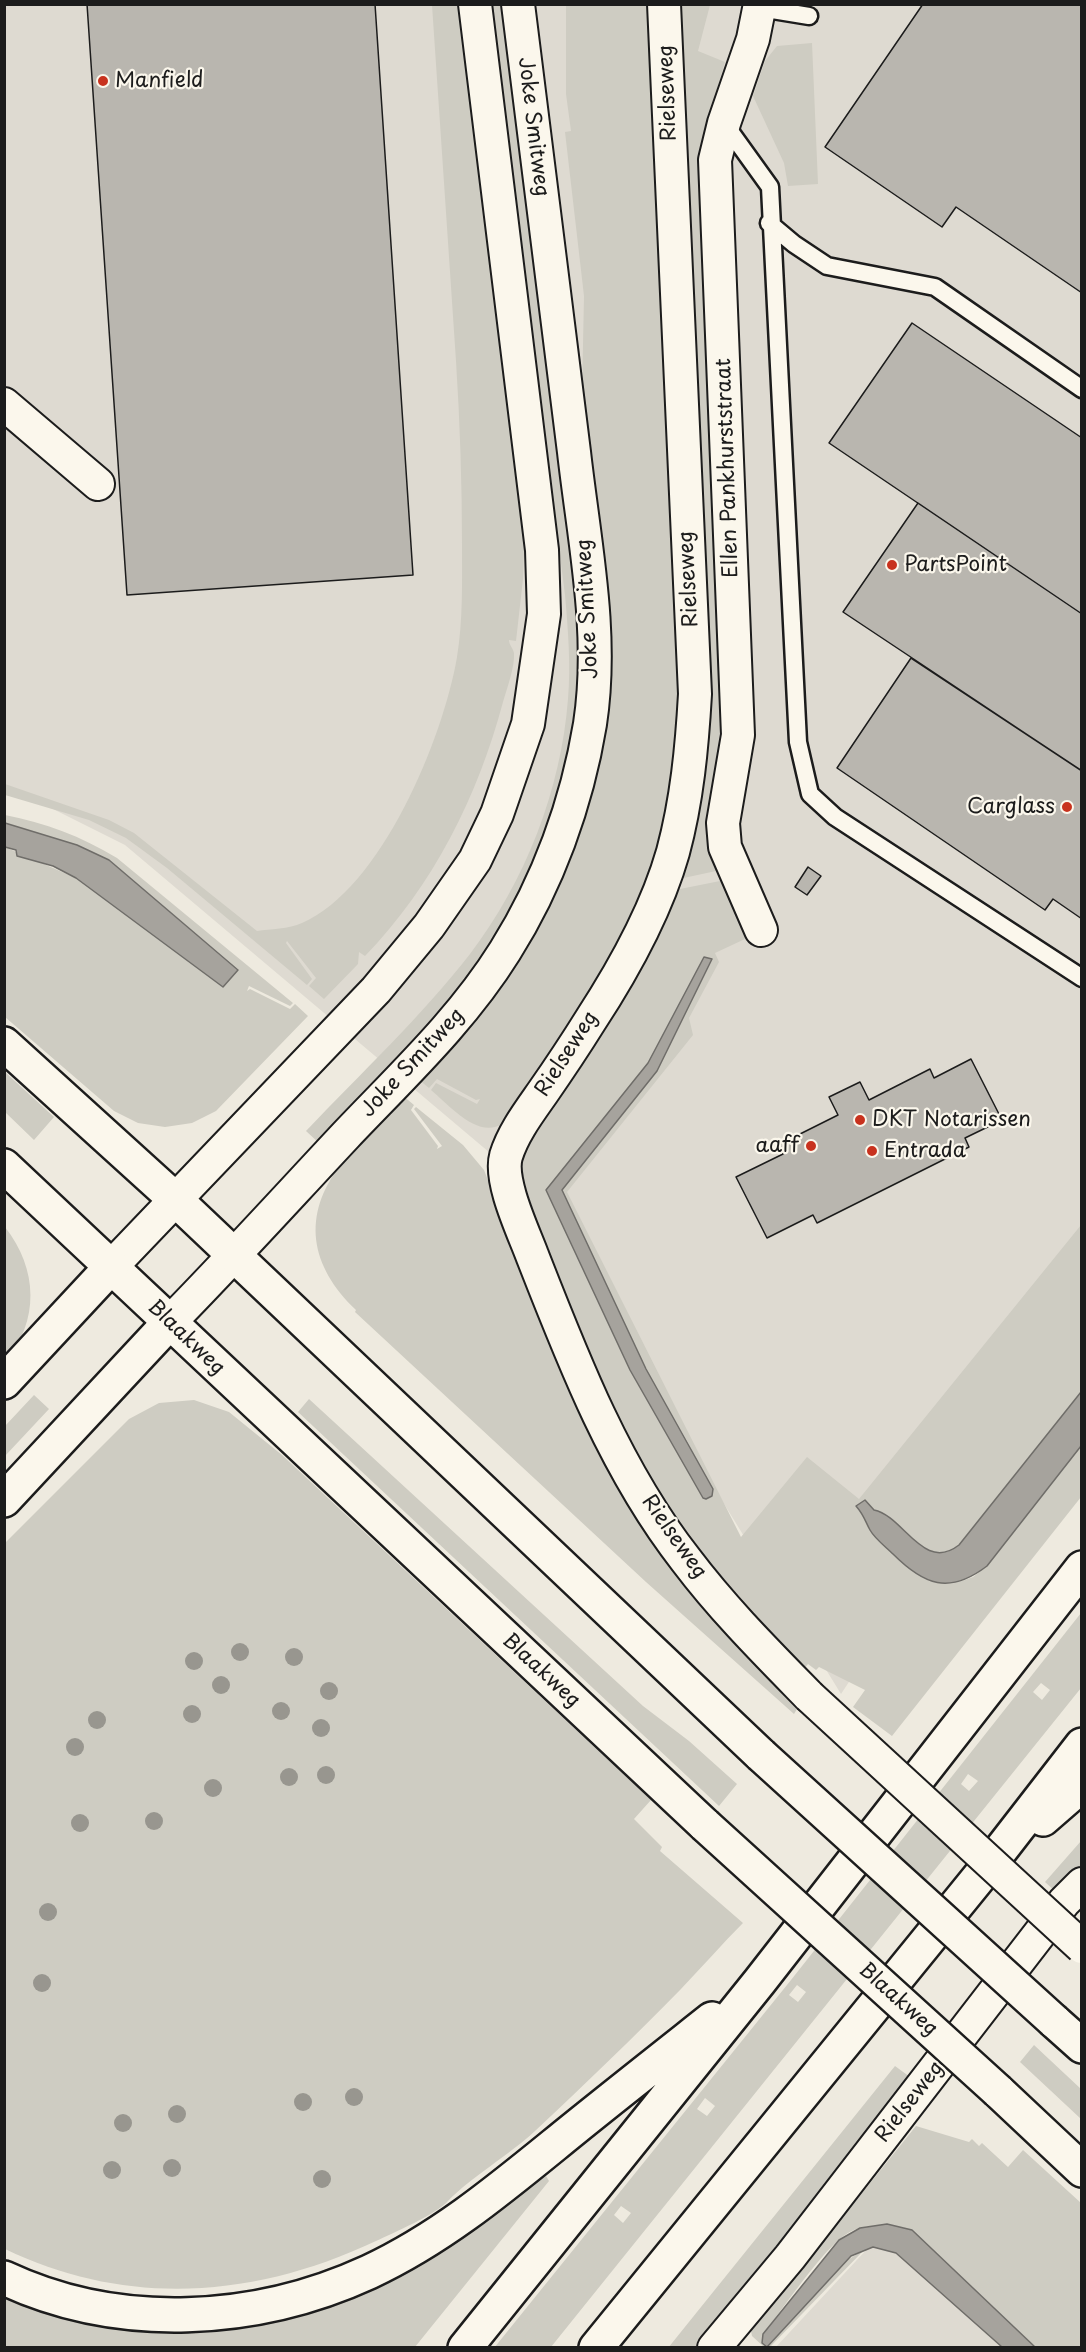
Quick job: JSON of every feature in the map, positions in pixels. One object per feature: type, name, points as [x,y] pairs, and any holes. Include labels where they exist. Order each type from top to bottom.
[{"type":"main road","points":[[4,1044],[177,1200],[761,1755],[1082,2046]]},
{"type":"main road","name":"Blaakweg","points":[[4,1166],[705,1825],[1082,2170]]},
{"type":"main road","points":[[4,1382],[112,1266]]},
{"type":"main road","points":[[4,1500],[169,1323]]},
{"type":"main road","points":[[465,2348],[760,1981],[1082,1568]]},
{"type":"main road","points":[[596,2348],[989,1865],[1082,1745]]},
{"type":"main road","points":[[989,1865],[1082,1785]]},
{"type":"main road","points":[[4,2278],[80,2305],[150,2315],[189,2316],[267,2305],[342,2283],[412,2248],[482,2204],[760,1981]]},
{"type":"street","name":"Joke Smitweg","points":[[112,1266],[376,990],[429,926],[475,860],[497,814],[528,724],[544,614],[542,550],[475,4]]},
{"type":"street","name":"Joke Smitweg","points":[[169,1323],[235,1256],[441,1036],[477,992],[506,949],[533,900],[561,835],[581,764],[590,721],[593,678],[590,574],[518,4]]},
{"type":"street","name":"Rielseweg","points":[[664,4],[695,694],[687,783],[672,853],[641,930],[626,962],[591,1019],[519,1126],[505,1158],[505,1174],[516,1212],[567,1346],[630,1471],[685,1559],[745,1631],[808,1696],[1082,1947]]},
{"type":"street","name":"Ellen Pankhurststraat","points":[[760,6],[753,39],[724,123],[715,160],[738,735],[723,823],[725,847],[760,930]]},
{"type":"street","points":[[9,416],[98,484]]},
{"type":"street","name":"Rielseweg","points":[[714,2348],[790,2257],[1064,1902],[1082,1884]]},
{"type":"lane","points":[[760,6],[809,16]]},
{"type":"lane","points":[[724,123],[770,186],[770,222],[798,741],[810,794],[835,817],[1082,978]]},
{"type":"lane","points":[[770,222],[794,244],[826,266],[935,287],[1082,389]]},
{"type":"shaded area","points":[[4,5],[1081,5],[1081,1330],[841,1694],[528,1185],[125,845],[5,785]]},
{"type":"shaded area","points":[[432,5],[461,5],[505,330],[498,332],[506,341],[525,517],[523,579],[516,641],[509,640],[514,653],[512,671],[493,737],[466,805],[432,870],[412,900],[365,956],[359,952],[358,964],[324,999],[309,986],[316,978],[287,941],[286,943],[312,979],[307,985],[167,868],[126,838],[89,820],[5,795],[5,784],[109,820],[134,833],[257,931],[297,925],[331,905],[358,879],[382,846],[404,808],[423,768],[450,691],[459,643],[462,601],[459,407]]},
{"type":"shaded area","points":[[491,5],[505,5],[573,551],[581,659],[576,721],[564,782],[533,870],[489,950],[451,1002],[320,1144],[306,1131],[451,977],[490,926],[508,897],[537,834],[548,801],[564,733],[569,673],[565,595]]},
{"type":"shaded area","points":[[566,5],[650,5],[680,681],[678,727],[674,774],[666,820],[653,865],[630,918],[602,969],[515,1109],[502,1124],[486,1128],[460,1116],[431,1090],[436,1083],[477,1104],[480,1099],[476,1100],[437,1079],[429,1088],[418,1079],[583,809],[582,394],[584,296],[565,132],[571,131],[566,94]]},
{"type":"shaded area","points":[[679,5],[710,5],[698,51],[725,62],[701,144],[698,169],[721,722],[706,837],[716,871],[679,879],[697,816],[706,751]]},
{"type":"shaded area","points":[[812,43],[818,184],[788,186],[784,163],[753,96],[765,61],[777,46]]},
{"type":"shaded area","points":[[5,815],[62,831],[117,858],[293,1003],[290,1006],[249,986],[247,991],[250,989],[290,1009],[295,1004],[308,1016],[216,1111],[192,1123],[165,1127],[138,1123],[114,1111],[5,1017],[5,847],[76,878],[223,987],[238,969],[109,860],[77,845],[5,823]]},
{"type":"shaded area","points":[[5,823],[77,845],[109,860],[238,970],[223,987],[76,878],[53,866],[17,856],[16,850],[5,847]]},
{"type":"shaded area","points":[[720,881],[745,939],[715,953],[719,962],[689,1018],[693,1035],[567,1192],[741,1537],[807,1457],[859,1499],[1081,1225],[1081,1392],[959,1545],[946,1552],[935,1552],[924,1548],[885,1514],[874,1510],[865,1500],[857,1506],[867,1518],[870,1530],[959,1582],[973,1577],[987,1566],[1081,1446],[1081,1497],[892,1736],[853,1707],[865,1690],[819,1667],[816,1670],[808,1664],[804,1669],[693,1544],[670,1512],[608,1400],[550,1262],[521,1173],[522,1152],[627,991],[675,890]],"holes":[[[704,957],[712,960],[657,1071],[562,1190],[646,1369],[689,1444],[706,1499],[703,1498],[630,1370],[546,1190],[648,1063]]]},
{"type":"shaded area","points":[[704,957],[712,959],[657,1071],[562,1190],[646,1369],[713,1489],[712,1496],[706,1499],[703,1498],[630,1370],[546,1190],[648,1063]]},
{"type":"shaded area","points":[[5,1072],[54,1117],[34,1140],[5,1112]]},
{"type":"shaded area","points":[[402,1095],[414,1105],[411,1110],[438,1146],[437,1149],[442,1146],[414,1109],[416,1107],[463,1145],[484,1170],[569,1390],[647,1533],[667,1561],[797,1709],[794,1714],[646,1582],[355,1312],[356,1310],[329,1276],[320,1258],[316,1240],[316,1221],[328,1183],[341,1164],[339,1162]]},
{"type":"shaded area","points":[[5,1227],[24,1260],[29,1277],[30,1295],[29,1312],[24,1330],[5,1362]]},
{"type":"shaded area","points":[[1081,1392],[1081,1446],[987,1566],[973,1575],[961,1581],[949,1583],[926,1579],[915,1573],[875,1537],[856,1506],[865,1500],[874,1510],[885,1514],[924,1548],[935,1552],[946,1552],[959,1545]]},
{"type":"shaded area","points":[[34,1395],[49,1409],[5,1456],[5,1426]]},
{"type":"shaded area","points":[[309,1399],[643,1706],[689,1741],[737,1784],[719,1806],[298,1412]]},
{"type":"shaded area","points":[[194,1400],[229,1412],[282,1455],[651,1800],[634,1819],[662,1847],[660,1851],[743,1923],[609,2061],[535,2131],[434,2212],[376,2241],[330,2260],[284,2275],[238,2284],[191,2288],[145,2287],[98,2281],[51,2268],[5,2249],[4,1544],[129,1419],[159,1403]]},
{"type":"shaded area","points":[[1081,1613],[1081,1688],[551,2347],[494,2348],[791,1980]],"holes":[[[1041,1683],[1050,1690],[1042,1700],[1033,1692]],[[968,1774],[978,1781],[969,1791],[961,1784]],[[797,1985],[806,1992],[798,2002],[789,1995]],[[705,2098],[715,2106],[707,2116],[697,2109]],[[621,2206],[631,2213],[623,2223],[614,2215]]]},
{"type":"shaded area","points":[[1081,1841],[1081,1868],[1057,1893],[1045,1882]]},
{"type":"shaded area","points":[[1034,2045],[1081,2089],[1081,2119],[1020,2062]]},
{"type":"shaded area","points":[[895,2066],[910,2077],[907,2085],[696,2347],[668,2348]]},
{"type":"shaded area","points":[[916,2126],[969,2142],[972,2139],[979,2146],[982,2143],[1008,2167],[1023,2150],[1081,2203],[1081,2347],[1035,2347],[912,2230],[879,2226],[862,2227],[848,2233],[827,2252],[763,2334],[767,2347],[752,2336],[751,2331]]},
{"type":"shaded area","points":[[546,2176],[549,2181],[415,2347],[5,2348],[5,2292],[128,2327],[438,2251]]},
{"type":"shaded area","points":[[887,2224],[912,2230],[1035,2347],[1002,2347],[896,2253],[873,2247],[851,2256],[767,2347],[762,2343],[763,2334],[839,2240],[860,2228]]},
{"type":"shaded area","points":[[882,2233],[1007,2348],[775,2348]]},
{"type":"shaded area","points":[[865,2249],[770,2347],[767,2347],[846,2261]]},
{"type":"building","points":[[87,4],[375,4],[413,575],[127,595]]},
{"type":"building","points":[[923,4],[1082,4],[1082,293],[956,207],[942,227],[825,147]]},
{"type":"building","points":[[912,323],[1082,438],[1082,614],[829,443]]},
{"type":"building","points":[[918,503],[1082,614],[1082,771],[843,612]]},
{"type":"building","points":[[911,658],[1082,771],[1082,919],[1053,899],[1045,910],[837,768]]},
{"type":"building","points":[[808,867],[821,876],[807,895],[795,887]]},
{"type":"building","name":"Entrada","points":[[971,1059],[1002,1120],[965,1138],[969,1147],[817,1223],[813,1215],[767,1238],[736,1177],[783,1154],[778,1145],[838,1115],[829,1097],[860,1082],[869,1100],[930,1069],[934,1078]]},
{"type":"place","name":"Manfield","points":[[103,81]]},
{"type":"place","name":"PartsPoint","points":[[892,565]]},
{"type":"place","name":"Carglass","points":[[1067,807]]},
{"type":"place","name":"DKT Notarissen","points":[[860,1120]]},
{"type":"place","name":"aaff","points":[[811,1146]]},
{"type":"place","name":"Entrada","points":[[872,1151]]}]
